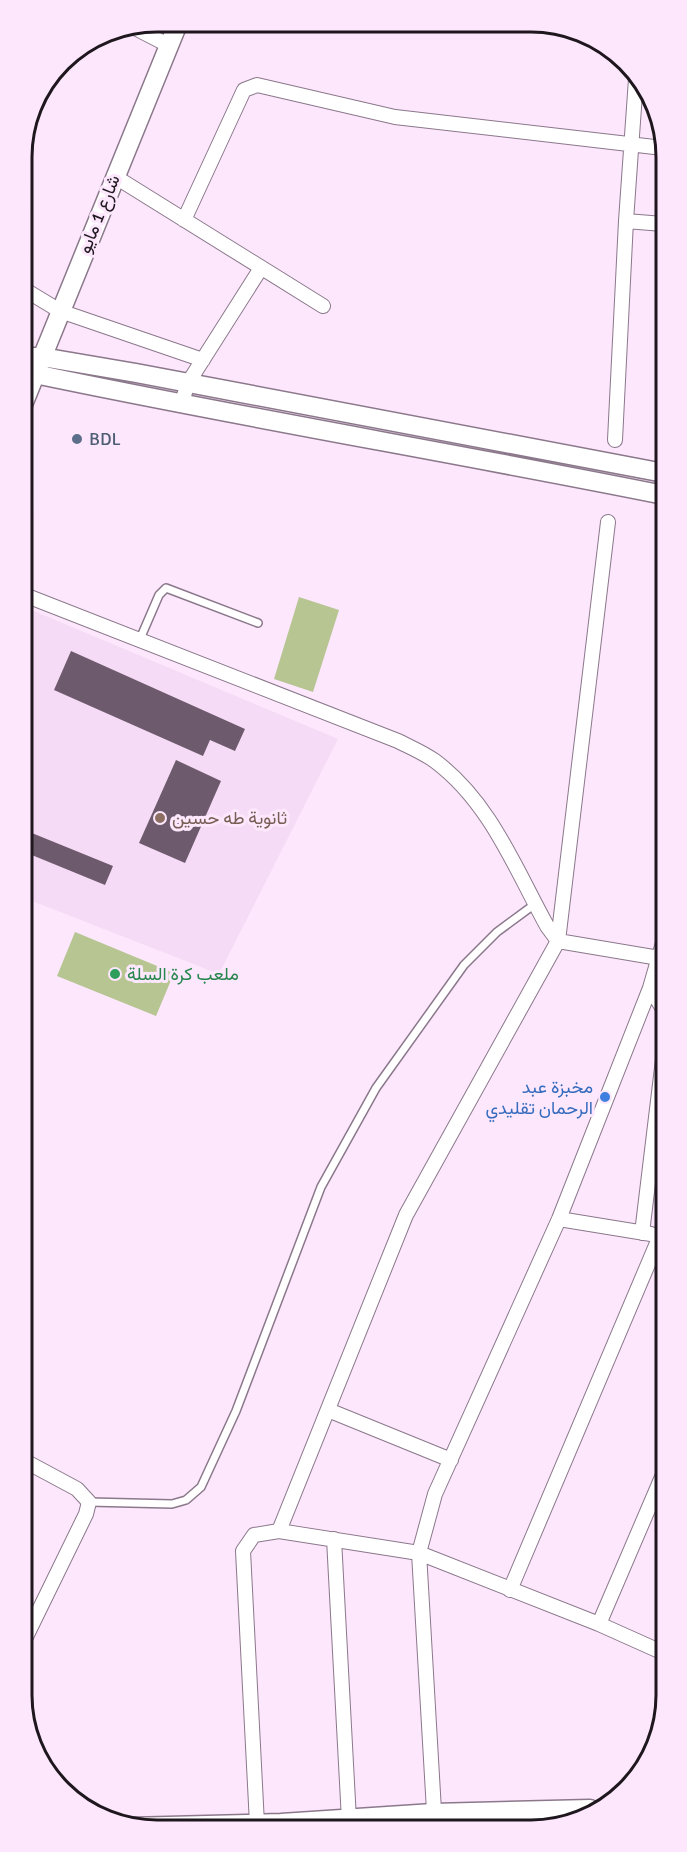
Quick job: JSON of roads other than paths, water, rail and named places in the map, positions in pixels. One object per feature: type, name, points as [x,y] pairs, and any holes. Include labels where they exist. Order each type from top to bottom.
[{"type":"street","name":"شارع 1 مايو","points":[[33,365],[60,311],[174,32]]},
{"type":"street","points":[[144,33],[168,45]]},
{"type":"street","points":[[184,220],[244,90],[250,86],[258,85],[395,117],[655,147]]},
{"type":"street","points":[[615,440],[635,88]]},
{"type":"street","points":[[114,176],[323,306]]},
{"type":"street","points":[[626,221],[656,223]]},
{"type":"street","points":[[181,405],[188,383],[261,268]]},
{"type":"street","points":[[32,294],[60,311],[203,360]]},
{"type":"street","points":[[33,365],[188,383],[656,472]]},
{"type":"street","points":[[33,365],[181,405],[656,493]]},
{"type":"street","points":[[279,1531],[406,1215],[558,941],[608,522]]},
{"type":"street","points":[[32,598],[398,741],[434,761],[461,784],[484,812],[558,941],[655,957]]},
{"type":"street","points":[[434,1820],[419,1553],[435,1494],[559,1219],[655,975]]},
{"type":"street","points":[[650,988],[655,997]]},
{"type":"street","points":[[642,1233],[655,1123]]},
{"type":"street","points":[[559,1219],[655,1235]]},
{"type":"street","points":[[510,1590],[655,1252]]},
{"type":"street","points":[[328,1410],[451,1460]]},
{"type":"street","points":[[32,1466],[77,1489],[89,1502],[86,1514],[32,1625]]},
{"type":"street","points":[[599,1624],[655,1493]]},
{"type":"street","points":[[257,1820],[243,1551],[254,1535],[279,1531],[419,1553],[599,1624],[655,1649]]},
{"type":"street","points":[[334,1539],[349,1820]]},
{"type":"street","points":[[447,1820],[581,1810]]},
{"type":"lane","points":[[140,639],[159,595],[166,588],[258,623]]},
{"type":"lane","points":[[89,1502],[172,1504],[186,1500],[201,1487],[236,1411],[321,1187],[376,1088],[464,965],[497,932],[535,904]]},
{"type":"place","name":"BDL","points":[[77,439]]},
{"type":"place","name":"ثانوية طه حسين","points":[[160,818]]},
{"type":"place","name":"ملعب كرة السلة","points":[[115,974]]},
{"type":"place","name":"مخبزة عبد الرحمان تقليدي","points":[[605,1097]]}]
